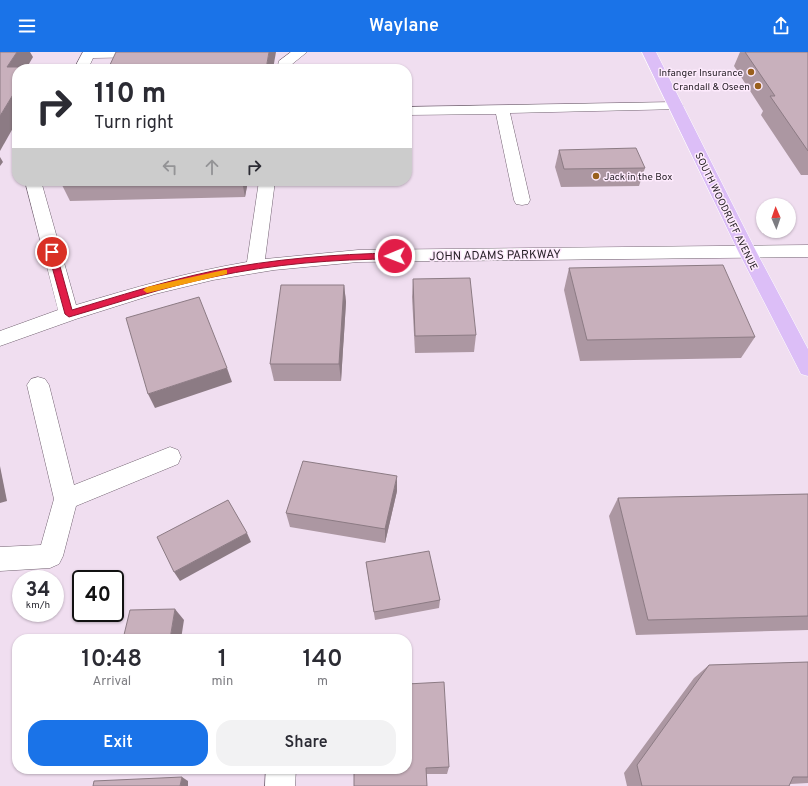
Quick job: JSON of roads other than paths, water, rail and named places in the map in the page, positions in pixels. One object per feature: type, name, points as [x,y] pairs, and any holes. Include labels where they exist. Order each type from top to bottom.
[{"type":"main road","name":"SOUTH WOODRUFF AVENUE","points":[[649,52],[747,251],[808,368]]},
{"type":"street","points":[[83,64],[88,54],[201,52]]},
{"type":"street","points":[[284,64],[300,52]]},
{"type":"street","points":[[412,110],[676,106]]},
{"type":"street","points":[[502,109],[522,200]]},
{"type":"street","points":[[33,186],[69,314]]},
{"type":"street","points":[[255,267],[266,186]]},
{"type":"street","name":"JOHN ADAMS PARKWAY","points":[[0,339],[69,314],[153,288],[213,274],[255,267],[358,256],[808,251]]},
{"type":"street","points":[[0,559],[50,556],[66,499],[38,385]]},
{"type":"street","points":[[66,499],[170,456]]},
{"type":"street","points":[[280,786],[281,774]]},
{"type":"place","name":"Infanger Insurance","points":[[751,72]]},
{"type":"place","name":"Crandall & Oseen","points":[[758,86]]},
{"type":"place","name":"Jack in the Box","points":[[596,176]]}]
